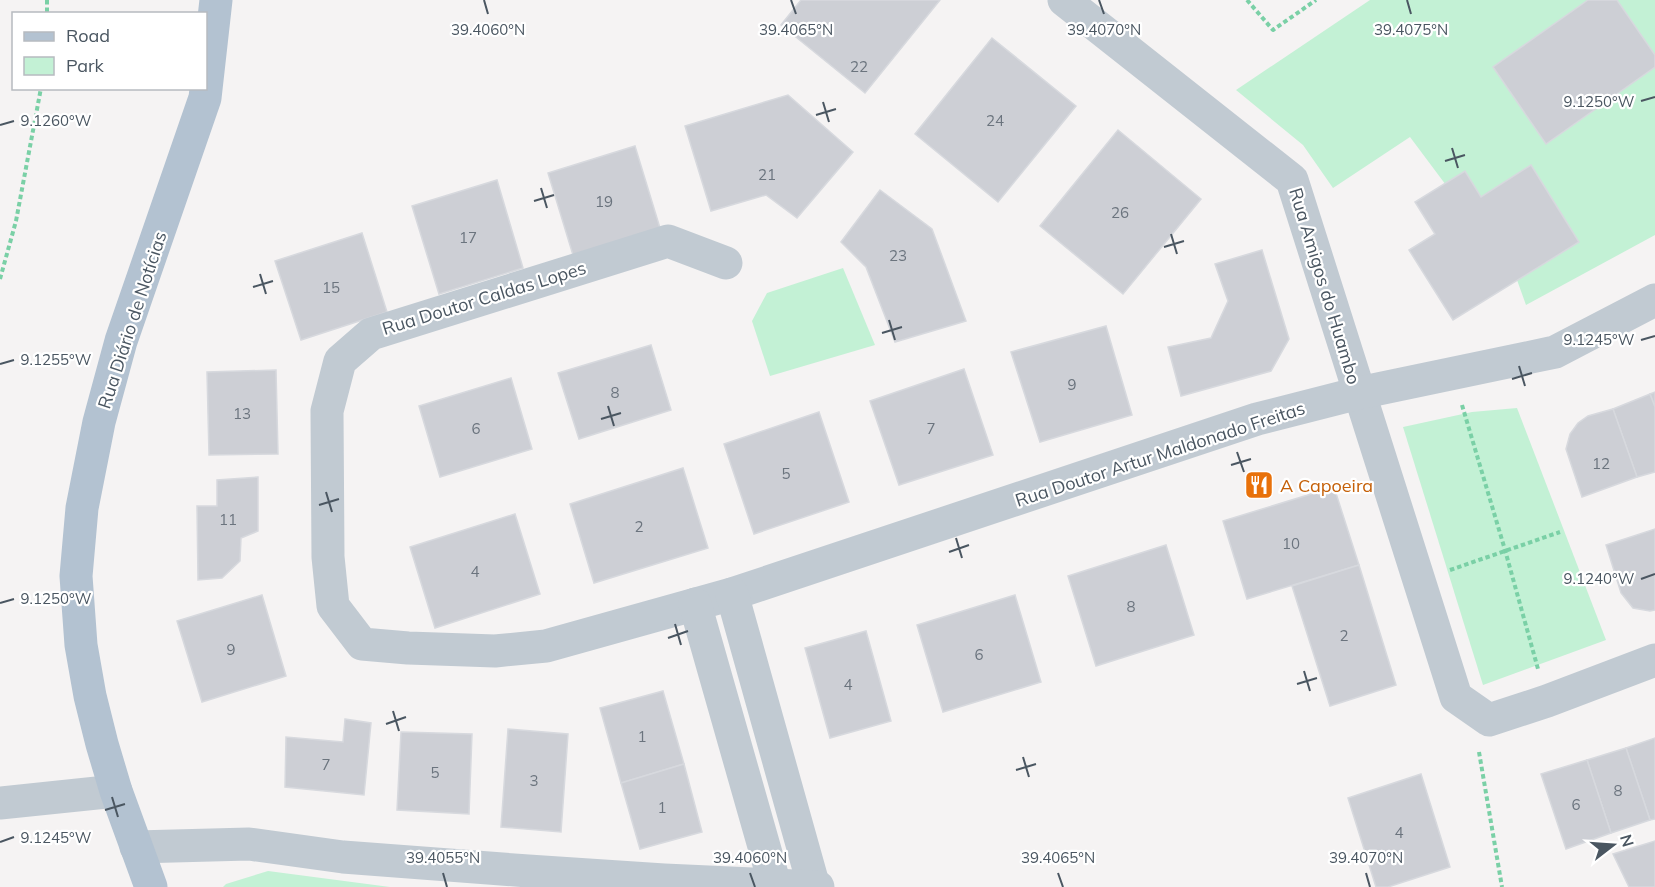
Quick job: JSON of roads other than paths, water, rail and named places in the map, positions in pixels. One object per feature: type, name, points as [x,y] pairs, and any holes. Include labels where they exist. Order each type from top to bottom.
[{"type":"main road","name":"Rua Diário de Notícias","points":[[207,80],[216,0]]},
{"type":"main road","name":"Rua Diário de Notícias","points":[[152,887],[116,791],[92,706],[81,645],[76,576],[82,508],[99,422],[121,341],[206,90]]},
{"type":"street","name":"Rua Amigos do Huambo","points":[[1064,0],[1292,180],[1456,697],[1489,720],[1547,701],[1655,660]]},
{"type":"street","name":"Rua Doutor Caldas Lopes","points":[[695,604],[546,646],[495,651],[362,644],[333,606],[328,556],[327,411],[340,361],[371,334],[668,241],[726,262]]},
{"type":"street","name":"Rua Doutor Artur Maldonado Freitas","points":[[695,604],[732,594],[1257,419],[1359,393],[1555,352],[1655,300]]},
{"type":"street","points":[[136,848],[249,844],[354,858],[630,878],[816,887],[732,594]]},
{"type":"street","points":[[695,604],[775,885]]},
{"type":"street","points":[[0,803],[116,791]]},
{"type":"place","name":"A Capoeira","points":[[1259,485]]}]
